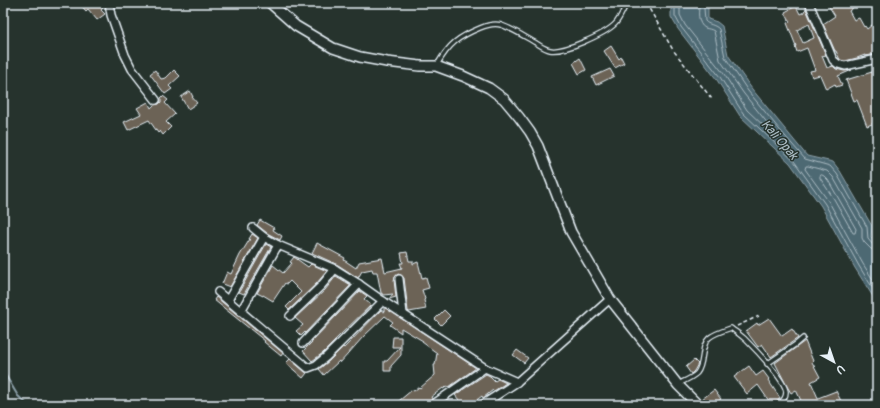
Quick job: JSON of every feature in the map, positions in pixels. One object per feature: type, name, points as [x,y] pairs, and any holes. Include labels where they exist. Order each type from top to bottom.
[{"type":"street","points":[[109,3],[111,15],[125,55],[132,69],[156,100]]},
{"type":"street","points":[[270,3],[296,26],[332,48],[360,57],[387,62],[420,66],[436,66],[489,88],[504,99],[519,116],[538,146],[571,232],[610,299],[678,384],[698,405]]},
{"type":"street","points":[[809,3],[833,60],[838,64],[845,66],[877,60]]},
{"type":"street","points":[[252,228],[278,245],[335,269],[485,368],[517,382]]},
{"type":"street","points":[[228,300],[264,237]]},
{"type":"street","points":[[241,311],[278,245]]},
{"type":"street","points":[[290,316],[321,286],[335,269]]},
{"type":"street","points":[[399,279],[403,314]]},
{"type":"street","points":[[303,343],[359,284]]},
{"type":"street","points":[[218,292],[308,368],[316,365],[326,357],[383,301]]},
{"type":"street","points":[[482,405],[517,382],[610,299]]},
{"type":"street","points":[[432,405],[485,368]]},
{"type":"lane","points":[[436,66],[448,48],[458,39],[465,34],[493,24],[500,24],[549,50],[557,51],[604,33],[615,24],[627,3]]},
{"type":"lane","points":[[678,384],[692,377],[696,373],[701,365],[705,342],[709,337],[731,328],[746,339],[783,384],[786,393],[783,400],[778,405]]},
{"type":"lane","points":[[767,364],[803,338]]},
{"type":"path","points":[[646,3],[672,50],[712,99]]},
{"type":"path","points":[[731,328],[759,316]]},
{"type":"water","name":"Kali Opak","points":[[671,3],[710,3],[708,8],[708,19],[717,22],[722,26],[728,55],[752,89],[807,156],[833,162],[840,171],[872,226],[871,237],[877,243],[877,303],[855,268],[821,206],[790,163],[740,116],[717,80],[678,29],[671,17]]},
{"type":"building","points":[[79,3],[99,3],[103,8],[101,10],[105,14],[97,20],[88,9],[86,11]]},
{"type":"building","points":[[832,3],[852,3],[854,7],[849,11],[854,20],[859,18],[864,27],[865,26],[867,29],[877,21],[877,54],[865,55],[845,61],[840,60],[823,24],[835,16],[828,5]]},
{"type":"building","points":[[796,6],[800,14],[806,9],[826,55],[822,56],[827,68],[833,66],[836,69],[844,71],[852,70],[838,76],[842,85],[836,87],[835,84],[826,89],[820,75],[812,77],[810,71],[815,70],[807,48],[797,52],[787,23],[790,22],[785,12]],"holes":[[[809,24],[814,38],[803,43],[797,30]]]},
{"type":"building","points":[[611,46],[619,59],[621,57],[624,63],[615,68],[604,51]]},
{"type":"building","points":[[580,58],[586,70],[579,74],[573,63]]},
{"type":"building","points":[[610,69],[614,76],[596,85],[592,77]]},
{"type":"building","points":[[155,70],[161,79],[166,78],[174,70],[180,76],[169,86],[172,89],[165,94],[150,74]]},
{"type":"building","points":[[872,72],[876,82],[877,81],[877,122],[867,126],[857,100],[854,101],[846,80]]},
{"type":"building","points":[[190,91],[192,97],[197,103],[188,109],[181,97]]},
{"type":"building","points":[[163,96],[168,100],[165,103],[175,114],[166,122],[171,127],[163,135],[160,131],[158,133],[149,120],[128,130],[124,122],[141,114],[137,108],[148,102],[151,108],[161,102],[161,98]]},
{"type":"building","points":[[260,220],[274,228],[273,230],[282,236],[280,240],[267,233],[257,225]]},
{"type":"building","points":[[252,234],[258,238],[230,287],[222,284],[227,272],[231,274]]},
{"type":"building","points":[[317,243],[345,258],[344,260],[356,268],[359,262],[382,258],[385,272],[402,268],[400,263],[403,263],[401,253],[407,252],[409,261],[413,261],[413,264],[418,262],[422,278],[426,277],[429,288],[422,290],[426,309],[408,311],[404,278],[401,275],[398,274],[394,280],[396,297],[389,299],[393,294],[384,295],[381,293],[377,272],[373,272],[372,269],[362,271],[358,278],[338,265],[312,253]]},
{"type":"building","points":[[266,244],[271,247],[244,294],[239,292]]},
{"type":"building","points":[[294,257],[308,267],[311,264],[327,271],[317,283],[289,310],[286,307],[301,292],[290,281],[287,284],[285,283],[273,301],[257,293],[273,265],[283,273],[292,263],[290,262]]},
{"type":"building","points":[[336,276],[351,285],[301,336],[296,331],[303,325],[295,318],[325,290]]},
{"type":"building","points":[[360,291],[367,296],[364,299],[371,305],[323,353],[312,361],[303,351]]},
{"type":"building","points":[[216,297],[283,353],[281,356],[264,342],[265,341],[214,300]]},
{"type":"building","points":[[384,307],[476,368],[449,387],[443,388],[431,397],[432,399],[427,405],[394,405],[412,390],[414,391],[419,387],[420,388],[435,375],[434,365],[437,353],[422,342],[423,341],[401,328],[401,333],[390,325],[393,322],[385,316],[363,337],[340,363],[339,361],[324,375],[319,369],[343,347],[344,348],[381,310],[384,312]]},
{"type":"building","points":[[444,310],[450,316],[441,325],[435,319]]},
{"type":"building","points":[[769,318],[782,336],[792,329],[798,338],[771,357],[762,344],[758,347],[746,331],[757,323],[758,325]]},
{"type":"building","points":[[393,337],[401,337],[401,355],[391,366],[391,371],[384,371],[384,361],[387,361],[400,347],[392,347]]},
{"type":"building","points":[[805,341],[813,361],[812,362],[820,377],[811,382],[818,398],[836,391],[843,405],[803,405],[796,390],[791,393],[788,388],[775,363]]},
{"type":"building","points":[[517,350],[528,358],[524,363],[513,355]]},
{"type":"building","points":[[290,359],[307,373],[303,378],[286,363]]},
{"type":"building","points":[[694,360],[698,364],[691,374],[686,367]]},
{"type":"building","points":[[749,366],[756,376],[763,371],[769,379],[768,380],[780,398],[775,405],[764,405],[769,401],[758,385],[747,394],[734,377]]},
{"type":"building","points":[[486,374],[495,381],[498,379],[506,383],[494,391],[493,390],[483,398],[482,396],[470,405],[463,405],[455,395]]},
{"type":"building","points":[[714,390],[721,399],[713,405],[707,405],[702,399]]},
{"type":"waterway","points":[[3,371],[18,396],[28,405]]}]
